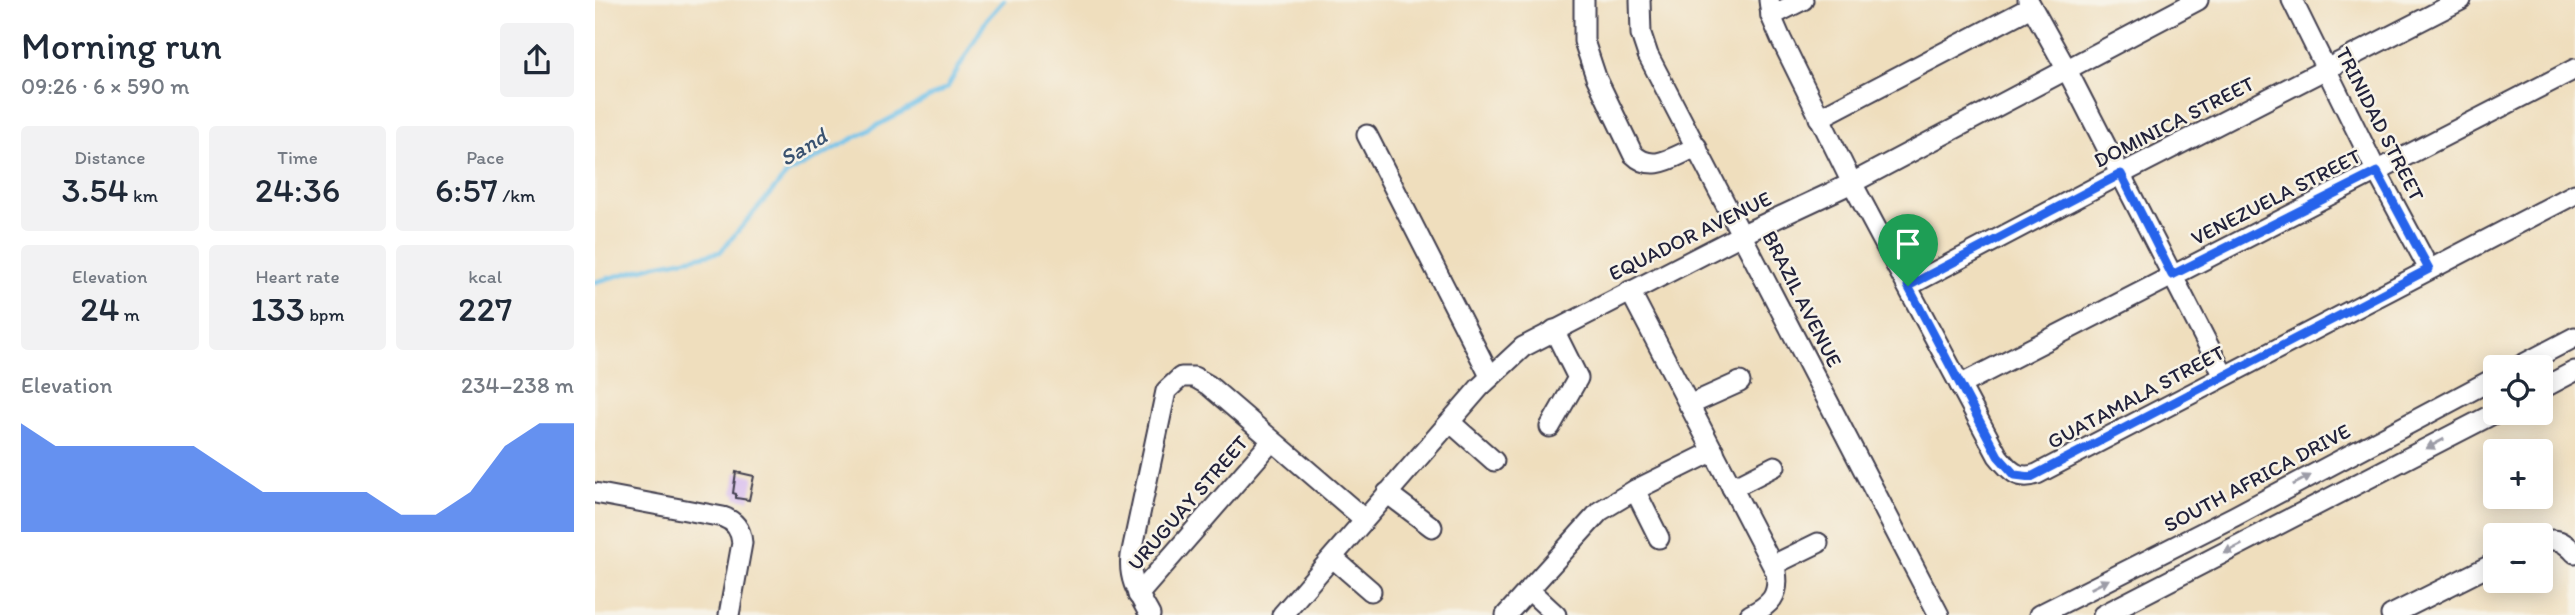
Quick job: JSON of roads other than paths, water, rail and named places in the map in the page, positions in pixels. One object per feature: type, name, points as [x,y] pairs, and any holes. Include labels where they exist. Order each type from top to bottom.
[{"type":"street","points":[[1584,0],[1584,41],[1596,78],[1633,154],[1641,162],[1652,165],[1697,147]]},
{"type":"street","name":"BRAZIL AVENUE","points":[[1640,0],[1639,15],[1644,44],[1939,615]]},
{"type":"street","points":[[1770,8],[1803,0]]},
{"type":"street","name":"EQUADOR AVENUE","points":[[1282,615],[1490,376],[1523,347],[1743,234],[1852,183],[2198,0]]},
{"type":"street","name":"TRINIDAD STREET","points":[[2292,0],[2377,172],[2429,269]]},
{"type":"street","name":"DOMINICA STREET","points":[[1908,286],[2461,0]]},
{"type":"street","points":[[1819,118],[2030,3],[2224,376]]},
{"type":"street","name":"GUATAMALA STREET","points":[[1770,8],[1819,118],[1852,183],[1998,456],[2015,475],[2024,477],[2037,474],[2575,194]]},
{"type":"street","name":"VENEZUELA STREET","points":[[1960,385],[2575,69]]},
{"type":"street","points":[[1367,135],[1490,376]]},
{"type":"street","points":[[1630,291],[1773,565],[1778,584],[1776,593],[1772,602],[1758,613]]},
{"type":"street","points":[[1550,427],[1578,378],[1554,330]]},
{"type":"street","points":[[2541,355],[2575,337]]},
{"type":"street","points":[[2553,383],[2575,371]]},
{"type":"street","points":[[1141,607],[1130,570],[1131,556],[1164,400],[1170,386],[1181,377],[1201,379],[1364,519]]},
{"type":"street","points":[[1689,405],[1739,382]]},
{"type":"street","name":"SOUTH AFRICA DRIVE","points":[[2039,615],[2235,516],[2483,384]]},
{"type":"street","points":[[2103,615],[2483,419]]},
{"type":"street","points":[[1450,422],[1495,461]]},
{"type":"street","name":"URUGUAY STREET","points":[[1141,607],[1272,441]]},
{"type":"street","points":[[1506,615],[1594,516],[1635,490],[1714,452]]},
{"type":"street","points":[[1733,488],[1775,466]]},
{"type":"street","points":[[1635,490],[1659,538]]},
{"type":"street","points":[[595,493],[732,520],[740,531],[742,542],[729,615]]},
{"type":"street","points":[[1387,493],[1432,527]]},
{"type":"street","points":[[2553,540],[2566,543],[2575,553]]},
{"type":"street","points":[[1773,565],[1818,542]]},
{"type":"street","points":[[1333,558],[1371,591]]},
{"type":"street","points":[[2391,615],[2483,569]]},
{"type":"street","points":[[1529,590],[1556,615]]},
{"type":"waterway","name":"Sand","points":[[595,282],[656,265],[720,252],[787,174],[947,88],[987,19],[1004,0]]}]
